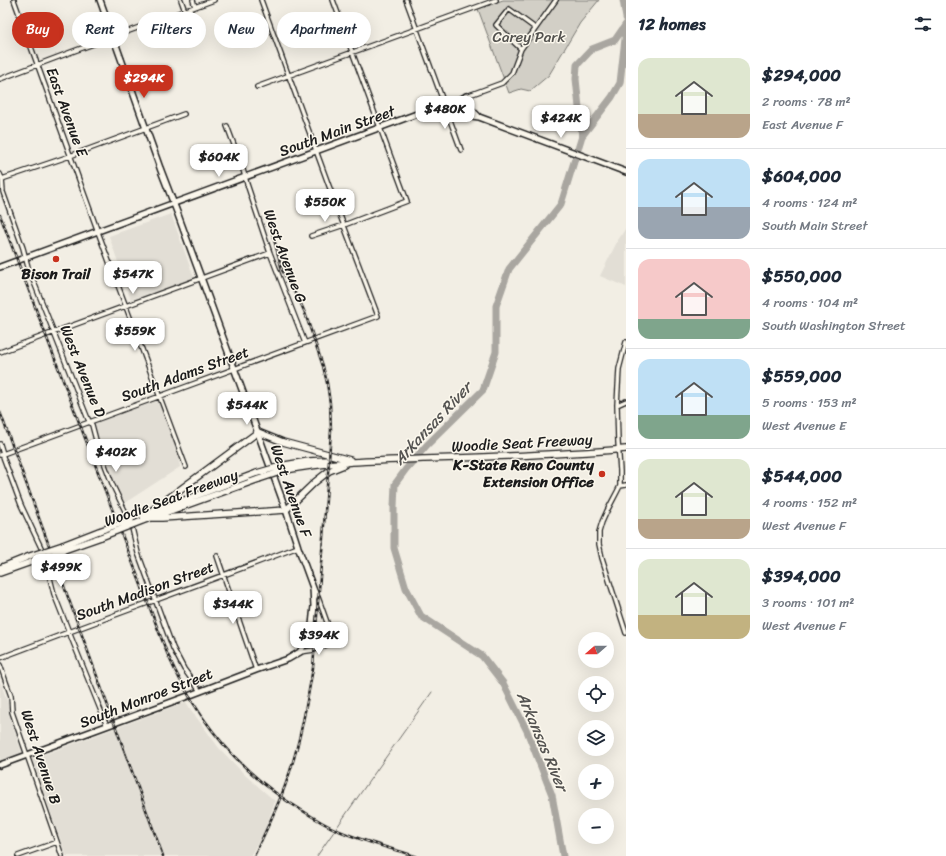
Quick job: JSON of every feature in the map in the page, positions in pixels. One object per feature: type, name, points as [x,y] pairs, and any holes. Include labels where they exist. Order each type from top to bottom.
[{"type":"main road","points":[[149,516],[258,432],[283,442],[354,462]]},
{"type":"main road","name":"Woodie Seat Freeway","points":[[0,568],[31,559],[258,476],[309,461],[329,460],[361,462],[540,455],[626,449]]},
{"type":"main road","points":[[149,516],[162,518],[286,510],[328,471],[354,462]]},
{"type":"main road","name":"Woodie Seat Freeway","points":[[0,573],[31,559]]},
{"type":"street","name":"East Avenue E","points":[[14,0],[70,156],[186,467]]},
{"type":"street","name":"West Avenue F","points":[[100,0],[104,12]]},
{"type":"street","points":[[181,0],[185,11]]},
{"type":"street","points":[[193,0],[195,7]]},
{"type":"street","points":[[129,31],[214,0]]},
{"type":"street","points":[[261,0],[344,225]]},
{"type":"street","points":[[311,236],[407,201],[333,0]]},
{"type":"street","points":[[406,0],[461,150]]},
{"type":"street","points":[[479,0],[481,5]]},
{"type":"street","points":[[257,87],[496,0]]},
{"type":"street","points":[[535,28],[509,9],[496,25],[521,49],[556,0]]},
{"type":"street","points":[[0,79],[83,48]]},
{"type":"street","name":"West Avenue F","points":[[117,48],[258,432],[313,588],[314,606],[312,625],[300,652]]},
{"type":"street","name":"South Main Street","points":[[0,267],[502,83],[512,72],[521,49]]},
{"type":"street","points":[[464,97],[466,109],[470,115]]},
{"type":"street","points":[[464,97],[473,112],[479,117]]},
{"type":"street","points":[[444,104],[470,115],[491,121],[626,172]]},
{"type":"street","points":[[2,179],[70,156],[184,114]]},
{"type":"street","name":"West Avenue G","points":[[227,126],[242,166],[270,253],[305,343]]},
{"type":"street","name":"West Avenue D","points":[[0,174],[3,192],[28,267],[88,419],[91,422],[97,444],[113,486],[128,517],[138,553],[173,648],[184,670],[200,691]]},
{"type":"street","name":"South Adams Street","points":[[2,454],[378,316],[344,225]]},
{"type":"street","points":[[0,352],[270,253]]},
{"type":"street","points":[[626,342],[619,370],[617,405],[620,486],[607,511],[599,532],[602,558],[626,633]]},
{"type":"street","points":[[617,405],[626,401]]},
{"type":"street","points":[[0,444],[2,454],[21,505],[44,554],[54,594],[68,632],[107,726]]},
{"type":"street","points":[[620,486],[626,485]]},
{"type":"street","name":"South Madison Street","points":[[0,658],[224,576],[298,547]]},
{"type":"street","points":[[217,556],[256,670]]},
{"type":"street","points":[[300,652],[314,650],[334,642],[313,588]]},
{"type":"street","name":"South Monroe Street","points":[[0,765],[288,659],[300,652]]},
{"type":"street","name":"West Avenue B","points":[[0,666],[11,696],[12,712],[62,856]]},
{"type":"street","points":[[18,856],[57,842]]},
{"type":"shaded area","points":[[171,214],[194,278],[131,300],[109,236]]},
{"type":"shaded area","points":[[626,228],[626,287],[600,276],[618,240]]},
{"type":"shaded area","points":[[159,400],[178,453],[180,467],[123,504],[101,449],[93,424]]},
{"type":"shaded area","points":[[0,681],[8,703],[9,714],[22,753],[0,762]]},
{"type":"shaded area","points":[[186,702],[219,748],[246,776],[275,801],[265,831],[250,856],[66,856],[32,759]]},
{"type":"green space","name":"Carey Park","points":[[503,0],[599,0],[580,23],[549,75],[530,91],[521,89],[509,93],[478,9]]},
{"type":"waterway","name":"Arkansas River","points":[[623,0],[626,18]]},
{"type":"waterway","name":"Arkansas River","points":[[563,856],[552,795],[527,731],[503,683],[482,656],[421,616],[406,588],[394,548],[395,484],[427,445],[483,390],[496,352],[496,306],[509,269],[561,204],[582,136],[576,79],[577,65],[592,49],[615,40],[626,24]]},
{"type":"waterway","points":[[582,136],[612,97],[620,83],[626,30]]},
{"type":"waterway","points":[[317,856],[432,692]]},
{"type":"railway","points":[[0,215],[167,653],[179,677],[206,722],[222,743],[259,780],[315,819],[346,834],[415,856]]},
{"type":"railway","points":[[254,856],[278,804],[290,772],[302,728],[313,668],[331,430],[330,403],[323,366],[305,313],[282,270],[268,216]]},
{"type":"railway","points":[[0,412],[163,856]]},
{"type":"place","name":"Bison Trail","points":[[56,259]]},
{"type":"place","name":"K-State Reno County Extension Office","points":[[602,474]]}]
